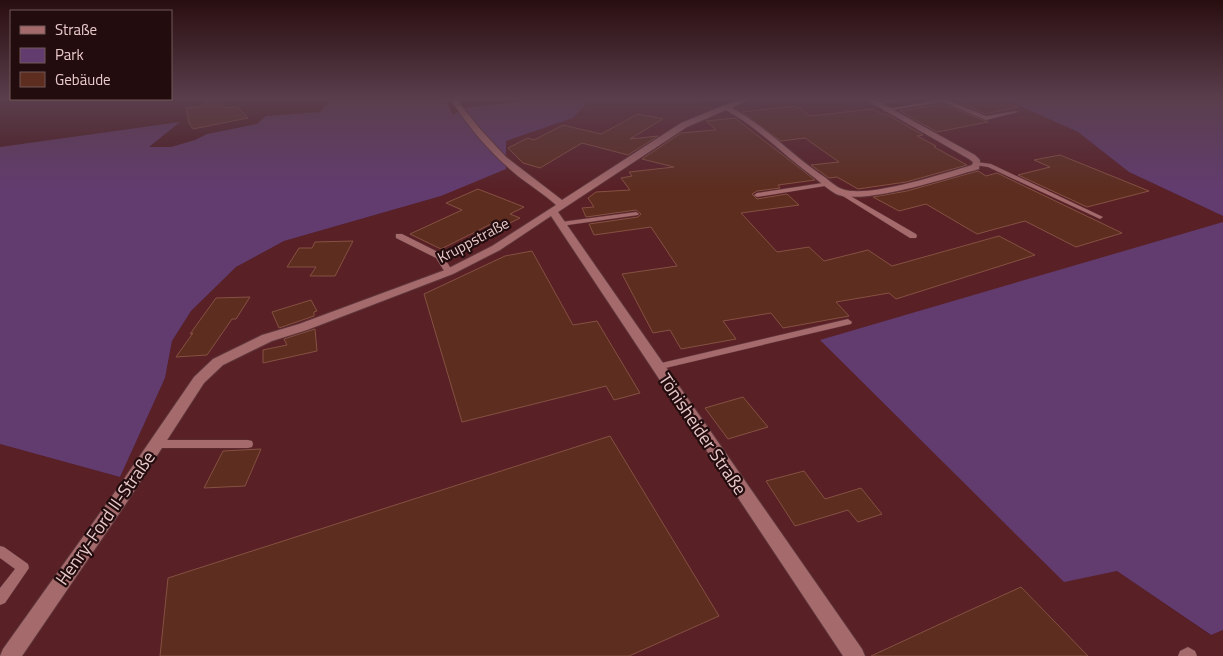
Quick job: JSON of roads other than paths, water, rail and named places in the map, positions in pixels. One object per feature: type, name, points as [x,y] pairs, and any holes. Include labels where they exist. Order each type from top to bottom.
[{"type":"street","name":"Tönisheider Straße","points":[[475,129],[493,150],[557,208],[561,224],[855,656]]},
{"type":"street","name":"Kruppstraße","points":[[199,380],[218,362],[267,338],[304,327],[404,290],[449,272],[496,248],[678,129]]},
{"type":"street","points":[[759,129],[805,167],[840,192],[864,194],[919,183],[973,169],[977,164],[972,157],[919,129]]},
{"type":"street","name":"Henry-Ford II-Straße","points":[[10,656],[199,380]]},
{"type":"lane","points":[[977,164],[989,166],[1100,216]]},
{"type":"lane","points":[[757,195],[829,184]]},
{"type":"lane","points":[[840,192],[913,236]]},
{"type":"lane","points":[[561,224],[636,214]]},
{"type":"lane","points":[[399,236],[439,256],[449,272]]},
{"type":"lane","points":[[657,367],[848,322]]},
{"type":"lane","points":[[156,444],[248,444]]},
{"type":"lane","points":[[0,551],[23,568],[0,599]]},
{"type":"lane","points":[[1184,656],[1188,654],[1190,656]]}]
